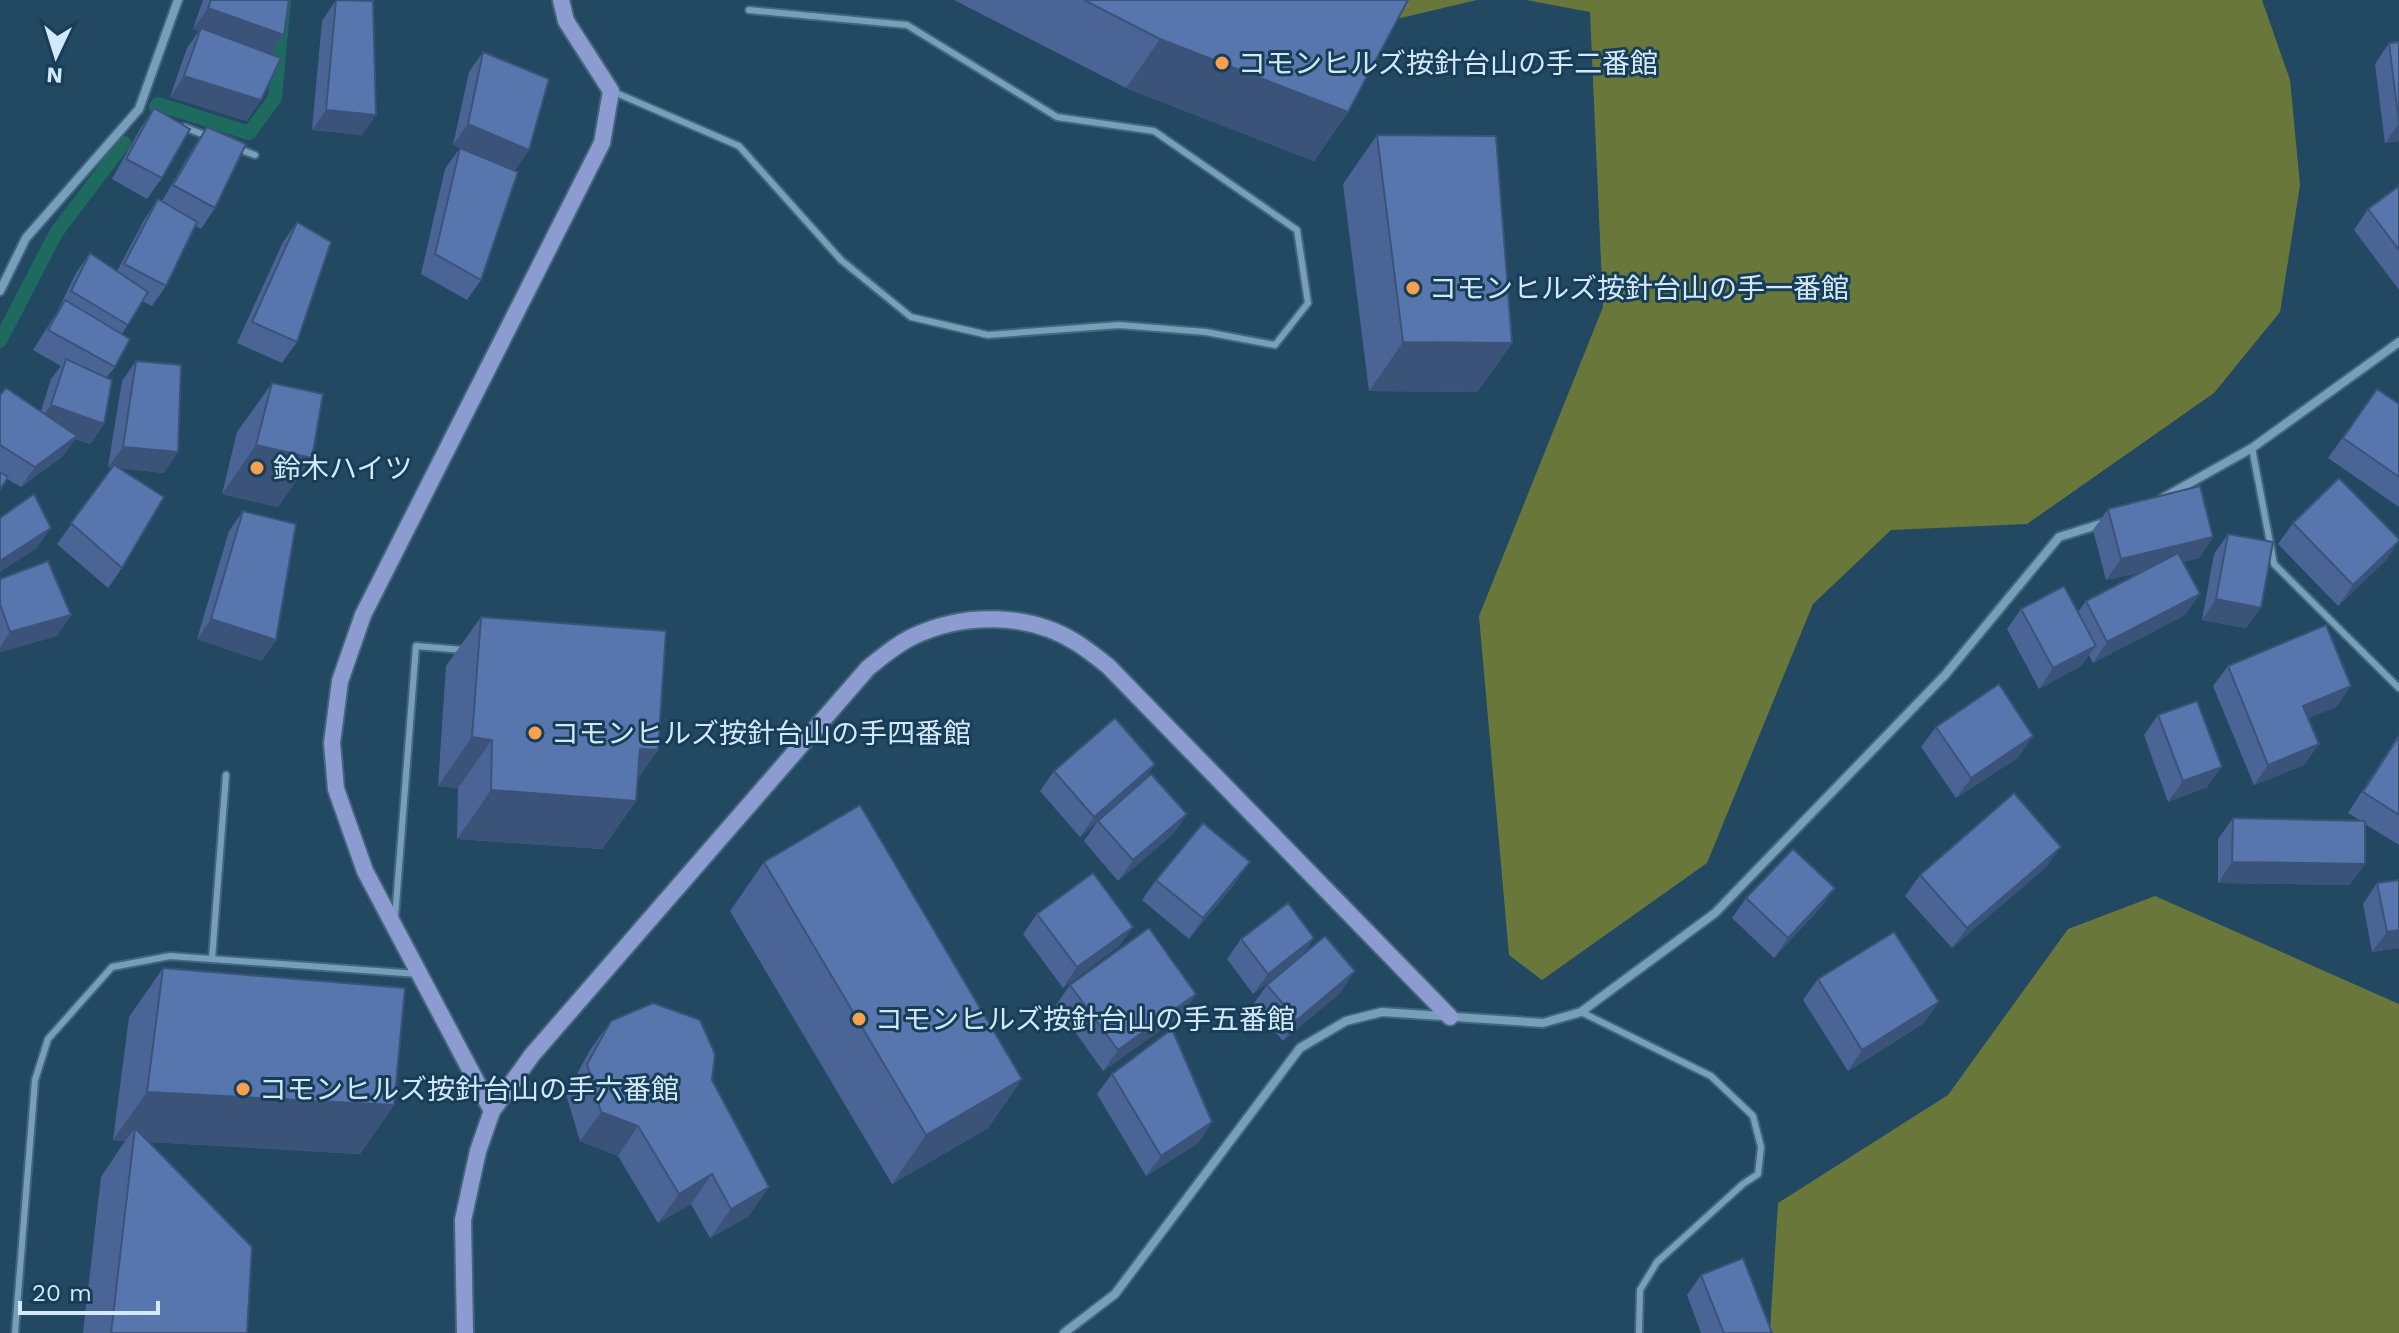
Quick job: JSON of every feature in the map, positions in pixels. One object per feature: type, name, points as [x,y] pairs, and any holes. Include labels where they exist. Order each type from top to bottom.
[{"type":"street","points":[[0,291],[26,238],[139,109],[178,0]]},
{"type":"street","points":[[492,1111],[365,871],[336,789],[332,743],[340,681],[363,615],[602,143],[611,91],[566,21],[561,0]]},
{"type":"street","points":[[2158,502],[2252,448],[2399,342]]},
{"type":"street","points":[[1064,1333],[1115,1294],[1300,1048],[1346,1021],[1382,1012],[1543,1023],[1581,1012],[1715,913],[1945,675],[2059,537],[2116,519]]},
{"type":"street","points":[[465,1333],[463,1220],[478,1151],[492,1111],[532,1055],[868,668],[913,636],[936,628],[989,619],[1017,620],[1076,642],[1108,666],[1450,1017]]},
{"type":"lane","points":[[611,91],[739,146],[841,260],[911,317],[988,335],[1119,325],[1206,332],[1275,345],[1308,303],[1297,230],[1154,131],[1057,117],[907,25],[749,10]]},
{"type":"lane","points":[[139,109],[154,115]]},
{"type":"lane","points":[[182,126],[211,138]]},
{"type":"lane","points":[[226,144],[255,155]]},
{"type":"lane","points":[[2252,448],[2274,564],[2399,688]]},
{"type":"lane","points":[[394,926],[416,646],[475,651]]},
{"type":"lane","points":[[212,959],[226,775]]},
{"type":"lane","points":[[15,1333],[35,1080],[48,1039],[112,967],[170,956],[420,975]]},
{"type":"lane","points":[[1581,1012],[1711,1076],[1753,1116],[1761,1147],[1758,1174],[1657,1262],[1640,1290],[1639,1333]]},
{"type":"green space","points":[[1335,0],[1477,0],[1388,21]]},
{"type":"green space","points":[[1526,0],[2262,0],[2290,80],[2300,185],[2280,312],[2214,393],[2027,524],[1891,530],[1813,604],[1707,863],[1542,980],[1509,955],[1479,616],[1603,307],[1590,12]]},
{"type":"green space","points":[[2155,896],[2399,1004],[2399,1333],[1772,1333],[1778,1203],[1948,1095],[2068,929]]},
{"type":"building","points":[[211,0],[289,0],[284,35],[208,8]]},
{"type":"building","points":[[336,0],[373,1],[376,115],[326,110]]},
{"type":"building","points":[[1084,0],[1408,0],[1348,112],[1160,39]]},
{"type":"building","points":[[201,28],[281,58],[261,100],[184,76]]},
{"type":"building","points":[[2399,42],[2399,123],[2389,43]]},
{"type":"building","points":[[483,52],[549,79],[529,150],[468,124]]},
{"type":"building","points":[[154,108],[190,129],[162,178],[126,159]]},
{"type":"building","points":[[207,127],[246,144],[215,208],[173,185]]},
{"type":"building","points":[[1377,135],[1496,136],[1512,343],[1403,342]]},
{"type":"building","points":[[460,148],[518,172],[481,280],[435,254]]},
{"type":"building","points":[[2399,186],[2399,250],[2368,209]]},
{"type":"building","points":[[158,199],[197,222],[166,286],[124,264]]},
{"type":"building","points":[[297,222],[331,242],[297,342],[252,322]]},
{"type":"building","points":[[90,253],[148,292],[128,325],[71,291]]},
{"type":"building","points":[[65,300],[130,339],[115,367],[48,330]]},
{"type":"building","points":[[66,359],[112,380],[104,424],[51,405]]},
{"type":"building","points":[[136,361],[181,365],[178,452],[123,447]]},
{"type":"building","points":[[272,383],[323,394],[312,458],[256,445]]},
{"type":"building","points":[[6,388],[77,436],[35,467],[0,445],[0,395]]},
{"type":"building","points":[[2377,389],[2399,404],[2399,477],[2343,438]]},
{"type":"building","points":[[114,465],[164,497],[122,568],[71,523]]},
{"type":"building","points":[[0,472],[8,477],[0,490]]},
{"type":"building","points":[[2339,478],[2399,539],[2353,585],[2293,523]]},
{"type":"building","points":[[2200,486],[2213,537],[2121,559],[2108,509]]},
{"type":"building","points":[[34,494],[51,528],[0,561],[0,518]]},
{"type":"building","points":[[243,511],[296,524],[276,640],[211,619]]},
{"type":"building","points":[[2228,534],[2273,542],[2261,608],[2216,599]]},
{"type":"building","points":[[2178,553],[2200,594],[2107,642],[2086,601]]},
{"type":"building","points":[[48,561],[71,615],[10,632],[0,604],[0,579]]},
{"type":"building","points":[[2064,586],[2096,646],[2053,668],[2021,609]]},
{"type":"building","points":[[481,617],[666,631],[658,750],[640,749],[636,801],[491,790],[492,740],[472,737]]},
{"type":"building","points":[[2326,625],[2351,686],[2303,706],[2319,744],[2268,765],[2228,666]]},
{"type":"building","points":[[1999,684],[2033,736],[1971,778],[1936,727]]},
{"type":"building","points":[[2197,701],[2222,767],[2183,781],[2158,715]]},
{"type":"building","points":[[1115,718],[1155,764],[1094,817],[1054,771]]},
{"type":"building","points":[[2399,736],[2399,815],[2363,792]]},
{"type":"building","points":[[1151,774],[1187,814],[1133,860],[1098,821]]},
{"type":"building","points":[[2014,793],[2061,847],[1967,928],[1920,875]]},
{"type":"building","points":[[860,805],[1022,1079],[926,1135],[764,862]]},
{"type":"building","points":[[2233,818],[2365,821],[2365,864],[2232,862]]},
{"type":"building","points":[[1203,823],[1250,862],[1203,918],[1156,880]]},
{"type":"building","points":[[1793,849],[1835,888],[1788,938],[1746,898]]},
{"type":"building","points":[[1093,873],[1133,927],[1077,967],[1037,914]]},
{"type":"building","points":[[2399,880],[2399,930],[2387,932],[2377,883]]},
{"type":"building","points":[[1288,903],[1314,938],[1268,974],[1241,939]]},
{"type":"building","points":[[1149,928],[1196,994],[1118,1050],[1070,985]]},
{"type":"building","points":[[1894,932],[1939,1002],[1862,1050],[1818,979]]},
{"type":"building","points":[[1325,936],[1355,971],[1297,1020],[1267,985]]},
{"type":"building","points":[[163,968],[405,988],[394,1105],[147,1092]]},
{"type":"building","points":[[653,1003],[700,1020],[715,1054],[712,1080],[769,1187],[731,1209],[712,1174],[679,1194],[638,1126],[601,1112],[587,1064],[611,1021]]},
{"type":"building","points":[[1172,1029],[1212,1122],[1161,1156],[1112,1074]]},
{"type":"building","points":[[135,1128],[252,1247],[247,1333],[111,1333]]},
{"type":"building","points":[[1743,1258],[1772,1333],[1724,1333],[1701,1275]]},
{"type":"waterway","points":[[156,107],[158,104],[249,133],[275,98],[284,0]]},
{"type":"waterway","points":[[0,341],[56,233],[124,143]]},
{"type":"place","name":"コモンヒルズ按針台山の手二番館","points":[[1222,63]]},
{"type":"place","name":"コモンヒルズ按針台山の手一番館","points":[[1413,288]]},
{"type":"place","name":"鈴木ハイツ","points":[[257,468]]},
{"type":"place","name":"コモンヒルズ按針台山の手四番館","points":[[535,733]]},
{"type":"place","name":"コモンヒルズ按針台山の手五番館","points":[[859,1019]]},
{"type":"place","name":"コモンヒルズ按針台山の手六番館","points":[[243,1089]]}]
